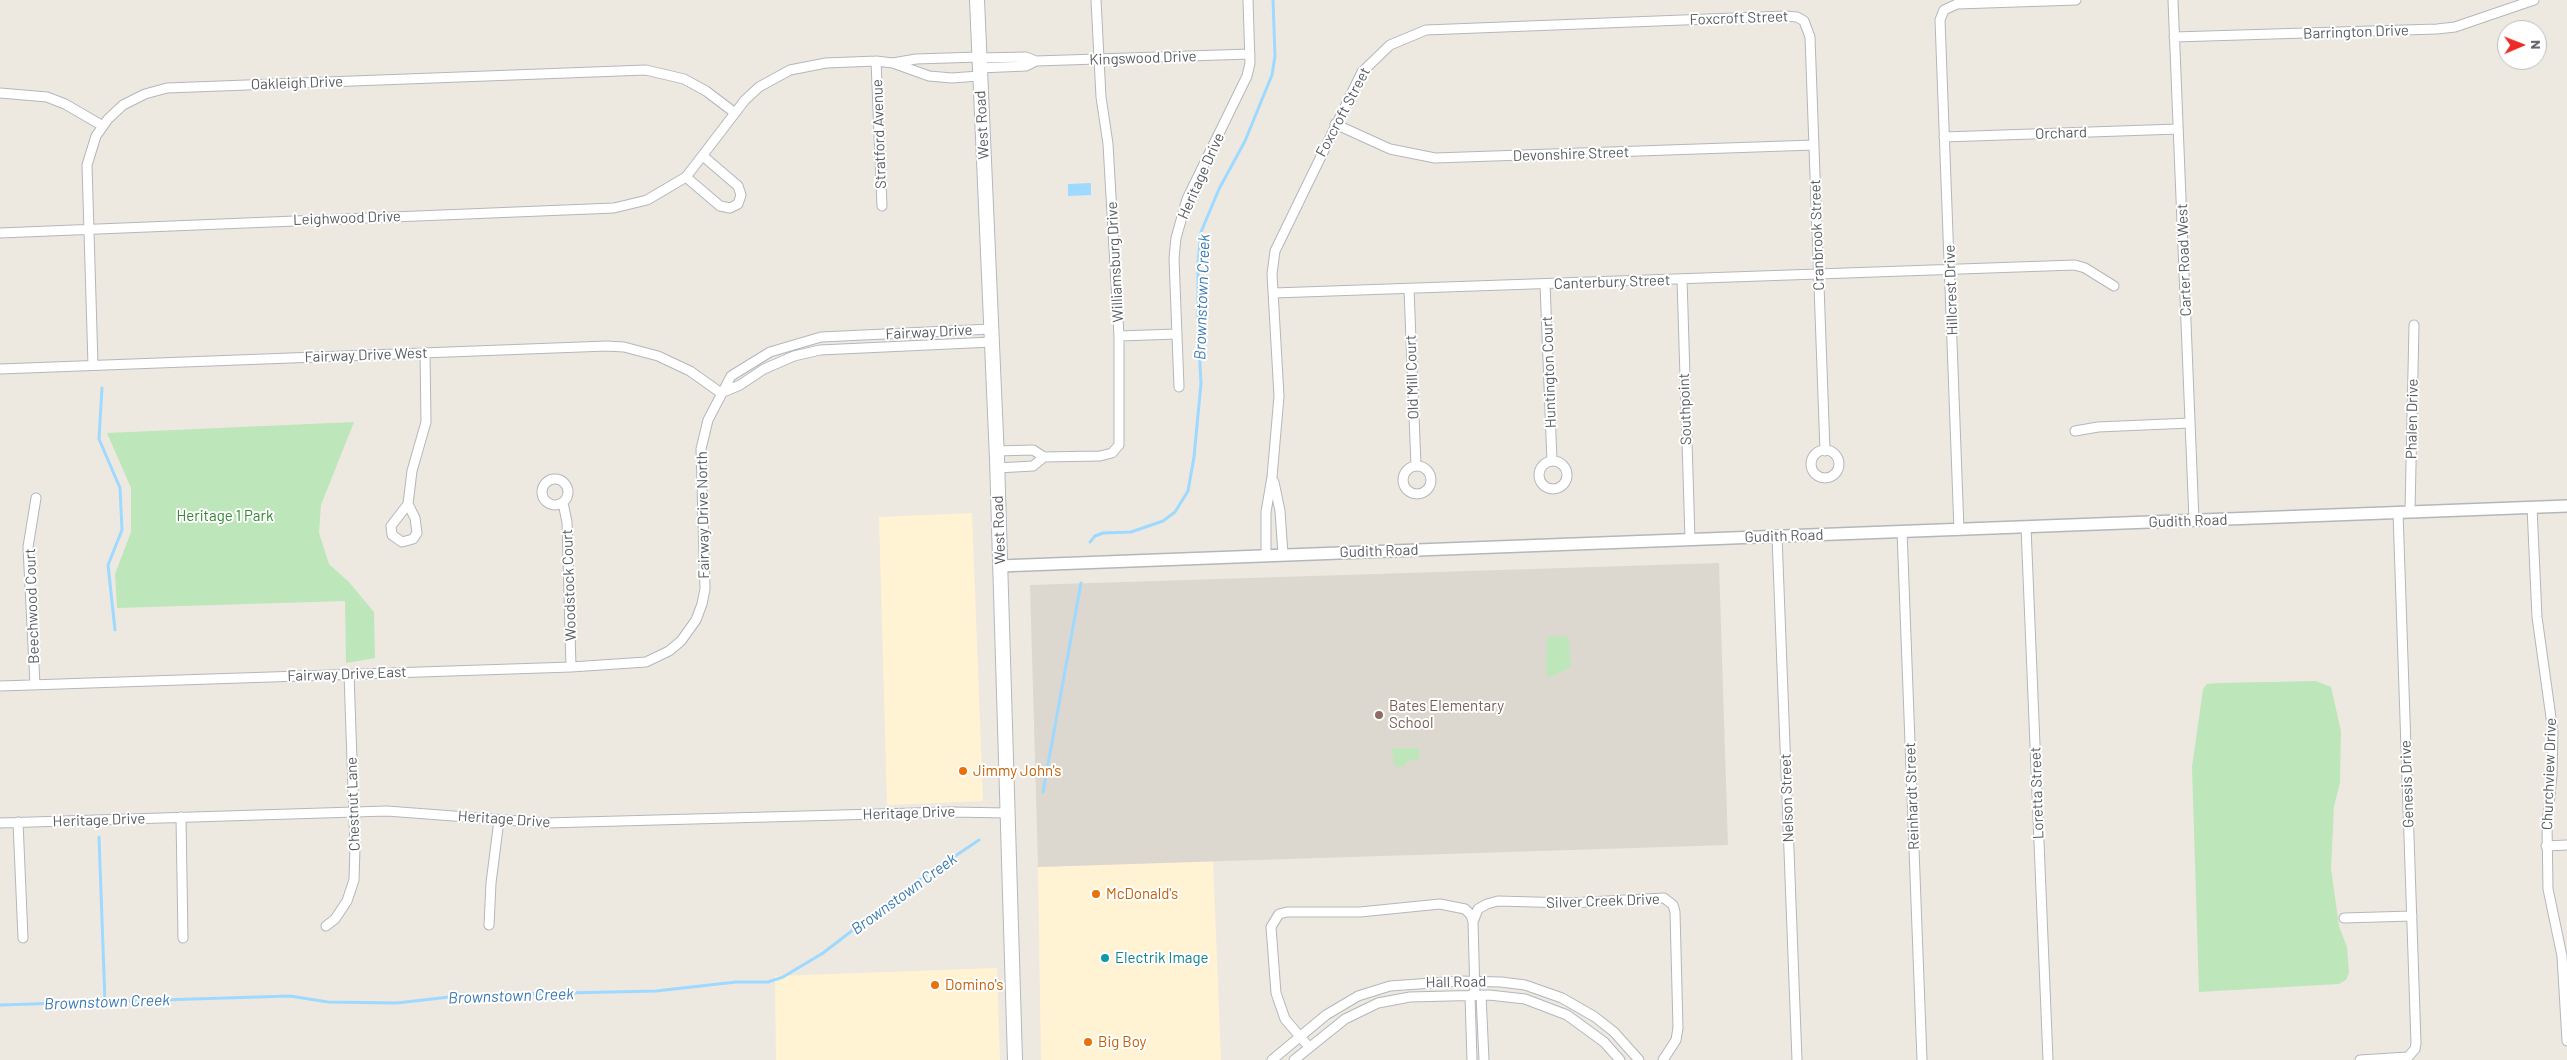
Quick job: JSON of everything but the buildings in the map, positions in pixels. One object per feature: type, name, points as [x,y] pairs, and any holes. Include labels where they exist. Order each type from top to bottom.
[{"type":"main road","name":"West Road","points":[[977,0],[997,468],[1015,1060]]},
{"type":"street","name":"Williamsburg Drive","points":[[996,450],[1033,450],[1044,457],[1106,455],[1117,448],[1120,440],[1119,336],[1108,144],[1101,97],[1096,0]]},
{"type":"street","name":"Heritage Drive","points":[[1179,387],[1174,258],[1181,218],[1194,185],[1247,76],[1250,54],[1248,0]]},
{"type":"street","name":"Hillcrest Drive","points":[[1959,530],[1940,20],[1944,10],[1950,6],[2076,0]]},
{"type":"street","name":"Carter Road West","points":[[2173,0],[2194,520]]},
{"type":"street","name":"Barrington Drive","points":[[2174,38],[2437,29],[2455,27],[2534,0]]},
{"type":"street","name":"Foxcroft Street","points":[[1266,555],[1266,512],[1272,477],[1279,396],[1272,266],[1279,241],[1335,124],[1356,81],[1370,62],[1390,45],[1426,30],[1785,16],[1797,17],[1804,21]]},
{"type":"street","name":"Cranbrook Street","points":[[1804,21],[1810,37],[1824,451]]},
{"type":"street","name":"Kingswood Drive","points":[[979,65],[1026,57],[1036,61],[1250,54]]},
{"type":"street","name":"Leighwood Drive","points":[[893,63],[916,59],[979,65]]},
{"type":"street","name":"Leighwood Drive","points":[[0,232],[614,208],[647,200],[686,177],[735,113],[759,87],[790,70],[826,63],[876,61],[893,63],[929,76],[952,78],[979,65]]},
{"type":"street","name":"Stratford Avenue","points":[[876,61],[882,206]]},
{"type":"street","name":"Oakleigh Drive","points":[[93,365],[87,165],[92,145],[103,126],[115,112],[132,100],[168,88],[626,70],[654,71],[684,79],[706,91],[735,113]]},
{"type":"street","points":[[0,93],[32,94],[47,97],[65,104],[103,126]]},
{"type":"street","name":"Devonshire Street","points":[[1335,124],[1390,149],[1435,158],[1814,145]]},
{"type":"street","name":"Orchard","points":[[1944,137],[2178,129]]},
{"type":"street","points":[[686,177],[720,206],[730,208],[738,204],[741,195],[738,186],[703,156]]},
{"type":"street","name":"Canterbury Street","points":[[1274,293],[2075,265],[2085,268],[2114,286]]},
{"type":"street","name":"Southpoint","points":[[1682,279],[1690,539]]},
{"type":"street","name":"Huntington Court","points":[[1545,284],[1552,461]]},
{"type":"street","name":"Old Mill Court","points":[[1409,289],[1416,466]]},
{"type":"street","name":"Phalen Drive","points":[[2404,512],[2414,326]]},
{"type":"street","points":[[1119,336],[1177,334]]},
{"type":"street","name":"Fairway Drive","points":[[867,335],[868,347]]},
{"type":"street","name":"Fairway Drive","points":[[721,393],[731,376],[770,352],[821,337],[992,335]]},
{"type":"street","name":"Fairway Drive","points":[[721,393],[740,385],[764,369],[794,356],[820,350],[992,335]]},
{"type":"street","name":"Fairway Drive West","points":[[0,369],[595,346],[624,347],[670,361],[721,393]]},
{"type":"street","points":[[408,504],[412,471],[424,435],[427,414],[425,352]]},
{"type":"street","name":"Fairway Drive North","points":[[685,636],[699,613],[704,589],[701,449],[708,420],[721,393]]},
{"type":"street","points":[[2075,431],[2098,427],[2190,423]]},
{"type":"street","name":"Williamsburg Drive","points":[[997,468],[1033,466],[1044,457]]},
{"type":"street","name":"Foxcroft Street","points":[[1272,477],[1280,511],[1283,554]]},
{"type":"street","name":"Beechwood Court","points":[[35,685],[28,548],[36,498]]},
{"type":"street","name":"Woodstock Court","points":[[563,503],[567,522],[571,667]]},
{"type":"street","name":"Gudith Road","points":[[1000,566],[2567,506]]},
{"type":"street","name":"Churchview Drive","points":[[2532,507],[2537,617],[2552,732],[2546,846],[2549,895],[2564,973],[2567,1041]]},
{"type":"street","name":"Genesis Drive","points":[[2360,1060],[2403,1058],[2411,1055],[2416,1043],[2404,512]]},
{"type":"street","name":"Loretta Street","points":[[2026,527],[2048,1060]]},
{"type":"street","name":"Reinhardt Street","points":[[1902,531],[1922,1060]]},
{"type":"street","name":"Nelson Street","points":[[1777,536],[1798,1060]]},
{"type":"street","name":"Fairway Drive East","points":[[0,686],[571,667],[646,662],[669,650],[685,636]]},
{"type":"street","name":"Chestnut Lane","points":[[326,926],[335,919],[347,901],[354,880],[354,811],[349,674]]},
{"type":"street","name":"Heritage Drive","points":[[0,823],[354,811],[408,811],[546,823],[951,812],[1008,813]]},
{"type":"street","points":[[181,817],[183,938]]},
{"type":"street","points":[[489,925],[491,884],[499,820]]},
{"type":"street","points":[[18,822],[23,938]]},
{"type":"street","points":[[2546,846],[2567,845]]},
{"type":"street","name":"Silver Creek Drive","points":[[1473,922],[1478,909],[1498,901],[1570,903],[1659,897],[1668,900],[1676,912],[1678,1028],[1676,1040],[1663,1060]]},
{"type":"street","points":[[1309,1047],[1285,1019],[1276,993],[1271,927],[1279,914],[1286,912],[1360,912],[1440,904],[1465,909],[1471,915],[1473,922],[1476,995],[1484,1060]]},
{"type":"street","points":[[2344,918],[2412,916]]},
{"type":"street","name":"Hall Road","points":[[1272,1060],[1340,1006],[1374,990],[1407,984],[1475,981],[1525,986],[1562,998],[1595,1017],[1614,1032],[1639,1060]]},
{"type":"street","points":[[1472,1060],[1476,995]]},
{"type":"street","name":"Hall Road","points":[[1294,1060],[1346,1019],[1378,1003],[1410,997],[1476,995],[1525,999],[1567,1015],[1604,1042],[1620,1060]]},
{"type":"shaded area","points":[[972,513],[983,801],[887,805],[879,517]]},
{"type":"shaded area","name":"Bates Elementary School","points":[[1719,563],[1728,845],[1038,867],[1030,585]]},
{"type":"shaded area","points":[[1213,861],[1221,1060],[1041,1060],[1038,867]]},
{"type":"shaded area","points":[[997,968],[1000,1060],[776,1060],[775,976]]},
{"type":"green space","name":"Heritage 1 Park","points":[[354,422],[321,505],[319,533],[329,564],[349,582],[374,612],[375,658],[346,663],[345,601],[117,608],[115,574],[131,532],[131,488],[107,433]]},
{"type":"green space","points":[[1565,636],[1569,640],[1571,667],[1553,676],[1546,676],[1547,637]]},
{"type":"green space","points":[[2316,681],[2331,687],[2341,731],[2340,783],[2334,806],[2331,868],[2339,926],[2347,947],[2349,973],[2346,980],[2339,984],[2199,992],[2192,767],[2203,689],[2207,684],[2220,683]]},
{"type":"green space","points":[[1393,748],[1419,748],[1418,760],[1407,761],[1405,766],[1395,767]]},
{"type":"water","points":[[1091,183],[1091,195],[1068,196],[1068,184]]},
{"type":"waterway","name":"Brownstown Creek","points":[[1090,542],[1095,536],[1103,533],[1131,532],[1163,521],[1175,512],[1188,491],[1194,457],[1201,383],[1198,329],[1198,263],[1201,232],[1219,189],[1245,141],[1272,75],[1275,56],[1273,0]]},
{"type":"waterway","points":[[102,388],[99,439],[120,488],[122,530],[108,565],[115,630]]},
{"type":"waterway","name":"Brownstown Creek","points":[[1043,792],[1081,583]]},
{"type":"waterway","points":[[99,837],[105,1002]]},
{"type":"waterway","name":"Brownstown Creek","points":[[0,1005],[290,996],[328,1002],[397,1003],[458,996],[482,997],[519,994],[656,991],[736,982],[768,982],[783,977],[823,953],[909,887],[979,840]]},
{"type":"place","name":"Bates Elementary School","points":[[1379,715]]},
{"type":"place","name":"Jimmy John's","points":[[963,771]]},
{"type":"place","name":"McDonald's","points":[[1096,894]]},
{"type":"place","name":"Electrik Image","points":[[1105,958]]},
{"type":"place","name":"Domino's","points":[[935,985]]},
{"type":"place","name":"Big Boy","points":[[1088,1042]]}]
